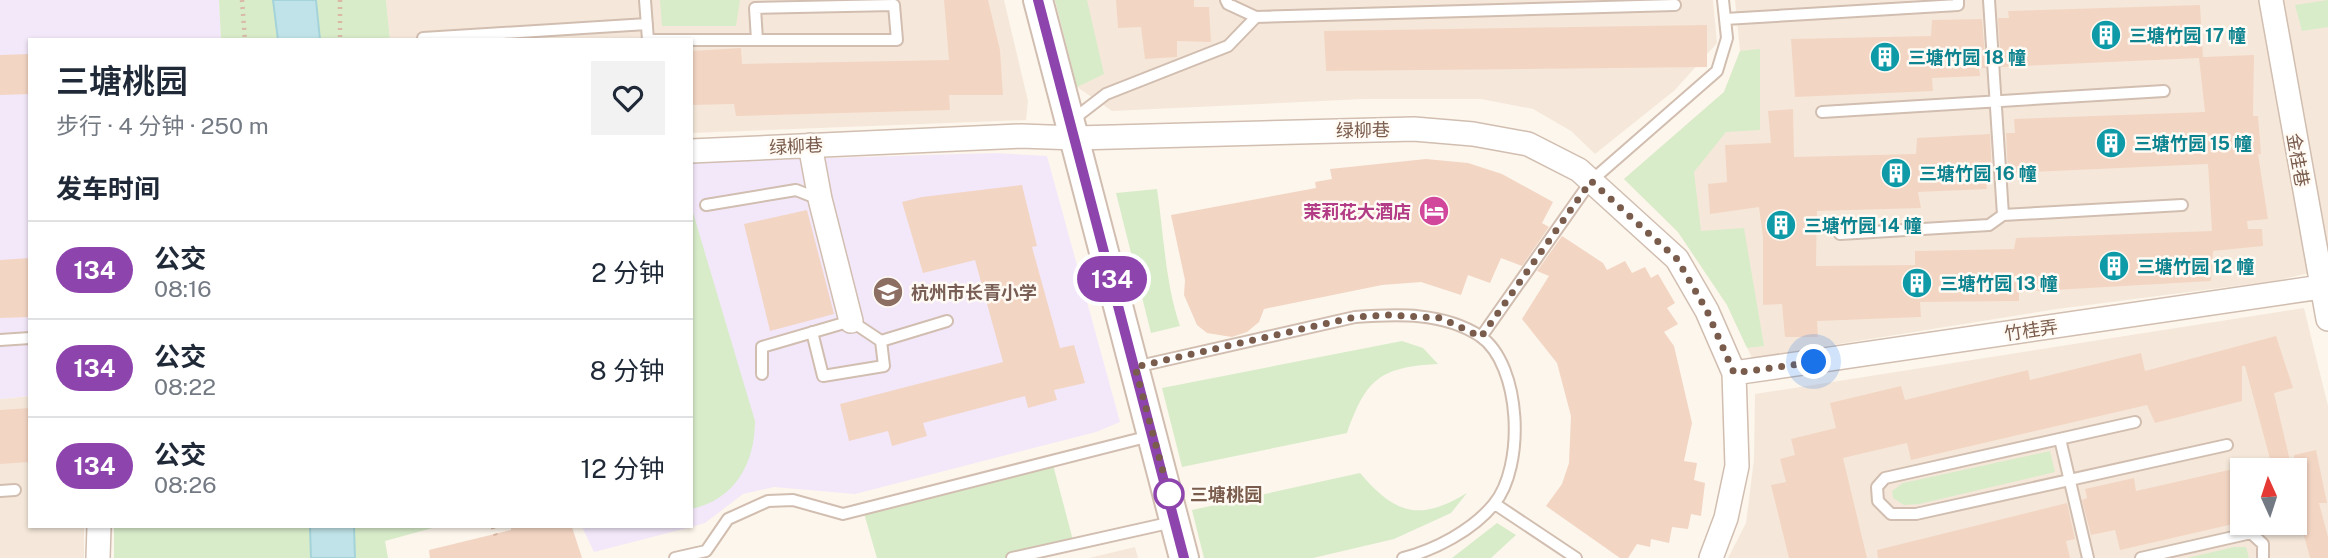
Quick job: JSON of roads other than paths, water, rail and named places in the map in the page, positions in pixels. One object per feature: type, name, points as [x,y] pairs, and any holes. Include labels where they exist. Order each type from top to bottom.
[{"type":"street","points":[[1038,0],[1074,129],[1184,558]]},
{"type":"street","name":"金桂巷","points":[[2271,0],[2328,319]]},
{"type":"street","name":"绿柳巷","points":[[693,151],[1021,136],[1074,129],[1414,129],[1473,134],[1528,144],[1579,170],[1677,259],[1707,311],[1734,373],[1737,466],[1726,518],[1711,558]]},
{"type":"street","points":[[810,145],[820,199],[851,321]]},
{"type":"street","name":"竹桂弄","points":[[1734,373],[2324,287]]},
{"type":"street","points":[[98,558],[99,528]]},
{"type":"lane","points":[[645,0],[648,38]]},
{"type":"lane","points":[[1226,0],[1228,4],[1256,17],[1439,6],[1675,5]]},
{"type":"lane","points":[[1481,337],[1591,181],[1717,71],[1727,38],[1723,0]]},
{"type":"lane","points":[[1725,19],[1958,5],[1958,0]]},
{"type":"lane","points":[[1989,0],[2003,215]]},
{"type":"lane","points":[[693,40],[757,40],[897,40],[894,5],[755,8],[757,40]]},
{"type":"lane","points":[[1074,129],[1107,94],[1228,46],[1256,17]]},
{"type":"lane","points":[[423,38],[647,24]]},
{"type":"lane","points":[[1822,112],[2164,90]]},
{"type":"lane","points":[[706,205],[796,190],[820,199]]},
{"type":"lane","points":[[1840,234],[1989,225],[2003,215],[2182,205]]},
{"type":"lane","points":[[1135,367],[1355,317],[1389,315],[1441,318],[1481,337],[1496,355],[1511,390],[1516,429],[1512,468],[1495,504],[1425,553],[1404,558]]},
{"type":"lane","points":[[762,374],[762,347],[812,332],[851,321],[881,341],[884,366],[823,376],[812,332]]},
{"type":"lane","points":[[881,341],[947,321]]},
{"type":"lane","points":[[0,340],[28,338]]},
{"type":"lane","points":[[2135,422],[1885,478],[1877,487],[1878,501],[1891,514],[1916,514],[2227,445]]},
{"type":"lane","points":[[675,558],[706,551],[728,519],[768,501],[793,500],[844,514],[1154,435]]},
{"type":"lane","points":[[2060,439],[2088,558]]},
{"type":"lane","points":[[0,491],[15,490]]},
{"type":"lane","points":[[1495,504],[1576,558]]},
{"type":"lane","points":[[1012,558],[1175,522]]},
{"type":"lane","points":[[2141,558],[2250,533],[2263,544],[2263,558]]},
{"type":"water","points":[[273,0],[316,0],[320,38],[278,38]]},
{"type":"water","points":[[310,528],[354,528],[355,558],[311,558]]},
{"type":"place","name":"三塘竹园 17 幢","points":[[2106,35]]},
{"type":"place","name":"三塘竹园 18 幢","points":[[1885,57]]},
{"type":"place","name":"三塘竹园 15 幢","points":[[2111,143]]},
{"type":"place","name":"三塘竹园 16 幢","points":[[1896,173]]},
{"type":"place","name":"茉莉花大酒店","points":[[1434,211]]},
{"type":"place","name":"三塘竹园 14 幢","points":[[1781,225]]},
{"type":"place","name":"三塘竹园 12 幢","points":[[2114,266]]},
{"type":"place","name":"三塘竹园 13 幢","points":[[1917,283]]},
{"type":"place","name":"杭州市长青小学","points":[[888,292]]},
{"type":"place","name":"三塘桃园","points":[[1169,494]]}]
